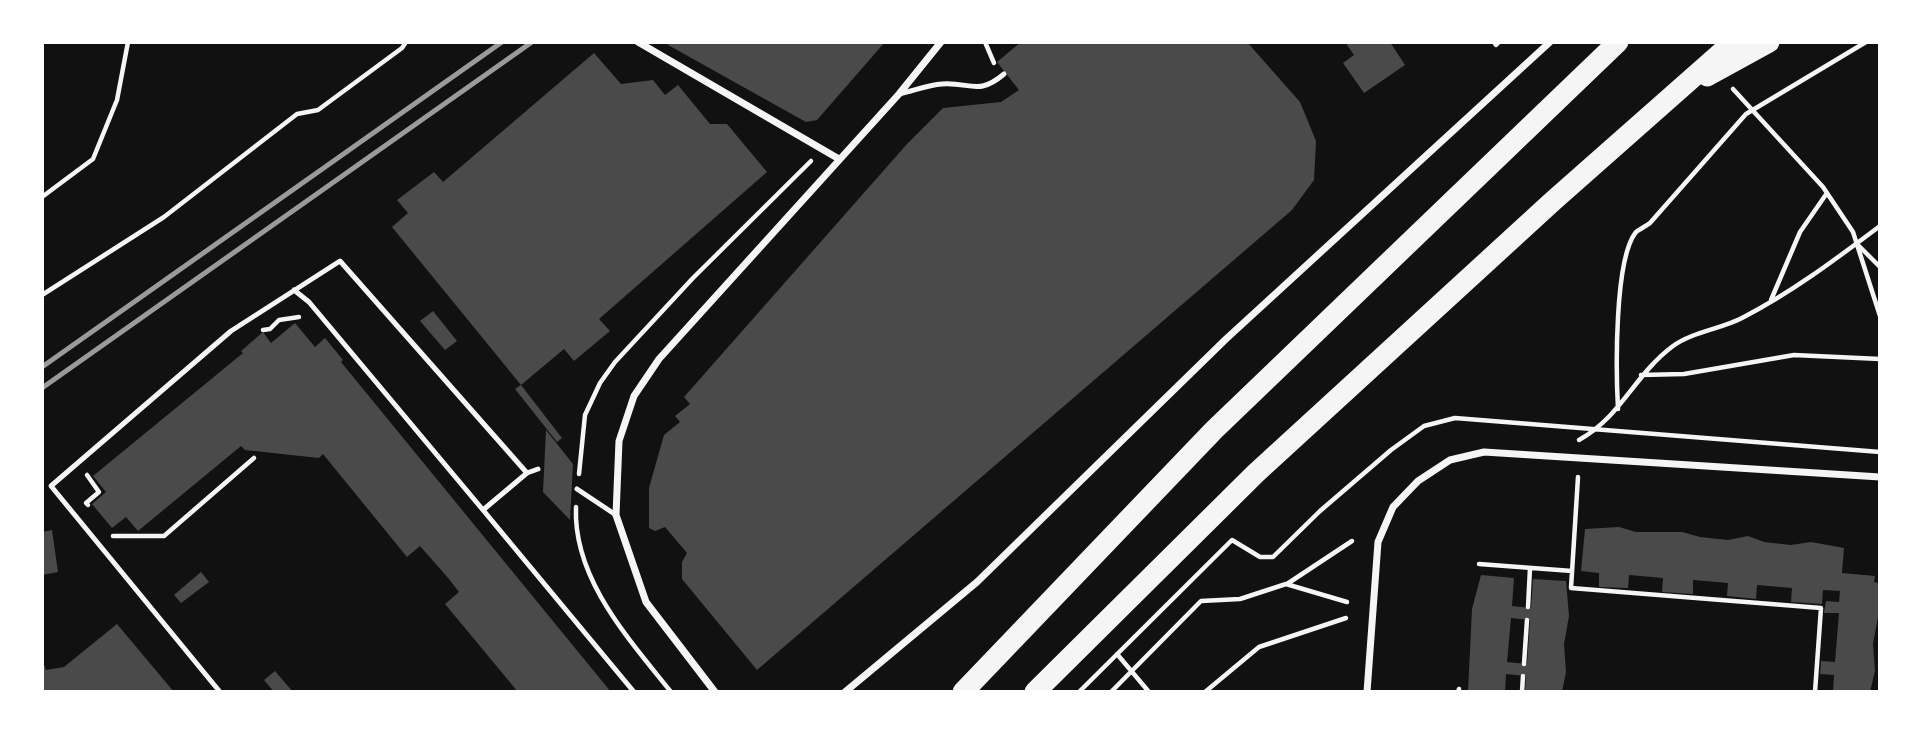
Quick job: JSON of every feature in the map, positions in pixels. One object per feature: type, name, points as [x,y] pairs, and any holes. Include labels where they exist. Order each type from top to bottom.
[{"type":"highway","points":[[963,692],[1214,430],[1618,42]]},
{"type":"highway","points":[[1035,692],[1256,473],[1733,42]]},
{"type":"highway","points":[[1672,95],[1769,42]]},
{"type":"street","points":[[638,42],[839,159]]},
{"type":"street","points":[[715,692],[646,602],[616,515],[619,441],[634,396],[659,359],[899,94],[941,42]]},
{"type":"street","points":[[845,692],[977,582],[1226,339],[1550,42]]},
{"type":"street","points":[[1367,692],[1378,542],[1393,507],[1418,481],[1450,460],[1484,452],[1880,477]]},
{"type":"lane","points":[[899,94],[943,84],[990,86],[1004,74]]},
{"type":"lane","points":[[220,692],[51,486],[231,331],[340,261],[527,473]]},
{"type":"lane","points":[[294,290],[309,302],[634,692]]},
{"type":"lane","points":[[483,510],[527,473],[538,469]]},
{"type":"lane","points":[[577,489],[616,515]]},
{"type":"path","points":[[42,197],[93,159],[117,100],[128,42]]},
{"type":"path","points":[[42,295],[164,217],[297,114],[318,110],[402,48],[406,42]]},
{"type":"path","points":[[1618,409],[1616,366],[1619,306],[1628,249],[1636,232],[1650,223],[1746,114],[1866,42]]},
{"type":"path","points":[[1725,80],[1827,193],[1857,243],[1880,267]]},
{"type":"path","points":[[671,692],[604,605],[587,567],[576,519],[585,415],[600,383],[693,278],[822,150]]},
{"type":"path","points":[[1771,301],[1800,232],[1827,193]]},
{"type":"path","points":[[1579,440],[1601,428],[1618,409],[1641,375],[1675,344],[1741,319],[1880,226]]},
{"type":"path","points":[[1857,243],[1880,316]]},
{"type":"path","points":[[255,331],[270,329],[279,320],[299,317]]},
{"type":"path","points":[[1641,375],[1684,374],[1794,355],[1880,359]]},
{"type":"path","points":[[1079,692],[1232,540],[1260,557],[1273,557],[1320,511],[1424,426],[1455,418],[1880,452]]},
{"type":"path","points":[[107,529],[115,538],[164,536],[254,458]]},
{"type":"path","points":[[93,512],[86,503],[99,492],[87,475],[97,466]]},
{"type":"path","points":[[1578,477],[1571,588],[1821,608],[1815,692]]},
{"type":"path","points":[[1111,692],[1201,601],[1240,599],[1286,584],[1353,541]]},
{"type":"path","points":[[1479,564],[1572,571]]},
{"type":"path","points":[[1528,607],[1530,568]]},
{"type":"path","points":[[1286,584],[1347,602]]},
{"type":"path","points":[[1206,692],[1259,647],[1346,618]]},
{"type":"path","points":[[1524,664],[1527,620]]},
{"type":"path","points":[[1116,654],[1149,692]]},
{"type":"path","points":[[1522,692],[1523,676]]},
{"type":"building","points":[[668,42],[885,42],[817,120],[806,122],[668,45]]},
{"type":"building","points":[[1021,42],[1247,42],[1300,102],[1316,141],[1314,180],[1292,210],[757,670],[682,579],[682,562],[687,553],[665,527],[655,531],[649,528],[649,488],[664,435],[680,422],[675,416],[690,404],[684,397],[907,144],[943,108],[1001,102],[1019,90],[997,62]]},
{"type":"building","points":[[1345,42],[1390,42],[1405,65],[1364,93],[1343,63],[1354,55]]},
{"type":"building","points":[[594,53],[621,84],[653,80],[665,95],[678,85],[710,124],[727,124],[767,172],[599,319],[610,331],[574,361],[564,349],[521,385],[392,227],[408,213],[397,200],[434,172],[443,182]]},
{"type":"building","points":[[433,311],[457,341],[445,350],[420,321]]},
{"type":"building","points":[[295,323],[315,347],[325,338],[343,360],[341,362],[611,692],[518,692],[445,604],[459,592],[449,579],[420,546],[407,557],[323,454],[319,458],[245,450],[241,446],[138,531],[126,517],[112,528],[92,504],[106,492],[93,476],[243,353],[241,351],[263,332],[271,343]]},
{"type":"building","points":[[521,385],[562,438],[557,442],[515,389]]},
{"type":"building","points":[[546,430],[573,464],[570,520],[543,492]]},
{"type":"building","points":[[1619,527],[1636,532],[1682,532],[1728,540],[1748,536],[1764,542],[1791,545],[1811,542],[1844,548],[1842,573],[1875,576],[1874,582],[1878,583],[1879,611],[1873,644],[1875,671],[1870,692],[1833,692],[1834,675],[1820,674],[1821,661],[1835,662],[1839,613],[1824,613],[1826,601],[1839,602],[1840,591],[1823,590],[1822,604],[1791,602],[1792,588],[1757,585],[1756,599],[1727,596],[1728,583],[1693,580],[1693,594],[1662,592],[1663,578],[1629,575],[1628,588],[1599,587],[1599,573],[1581,571],[1585,529]]},
{"type":"building","points":[[52,530],[58,572],[42,575],[42,532]]},
{"type":"building","points":[[201,572],[209,582],[181,603],[174,595]]},
{"type":"building","points":[[1481,575],[1514,578],[1512,606],[1531,608],[1533,579],[1566,581],[1569,616],[1564,644],[1566,672],[1562,692],[1525,692],[1526,676],[1506,674],[1505,692],[1468,692],[1472,609]],"holes":[[[1511,618],[1530,620],[1527,664],[1507,662]]]},
{"type":"building","points":[[117,624],[174,692],[42,692],[42,659],[46,670],[64,667]]},
{"type":"building","points":[[275,671],[293,692],[274,692],[264,680]]},
{"type":"railway","points":[[42,367],[502,42]]},
{"type":"railway","points":[[42,388],[532,42]]}]
